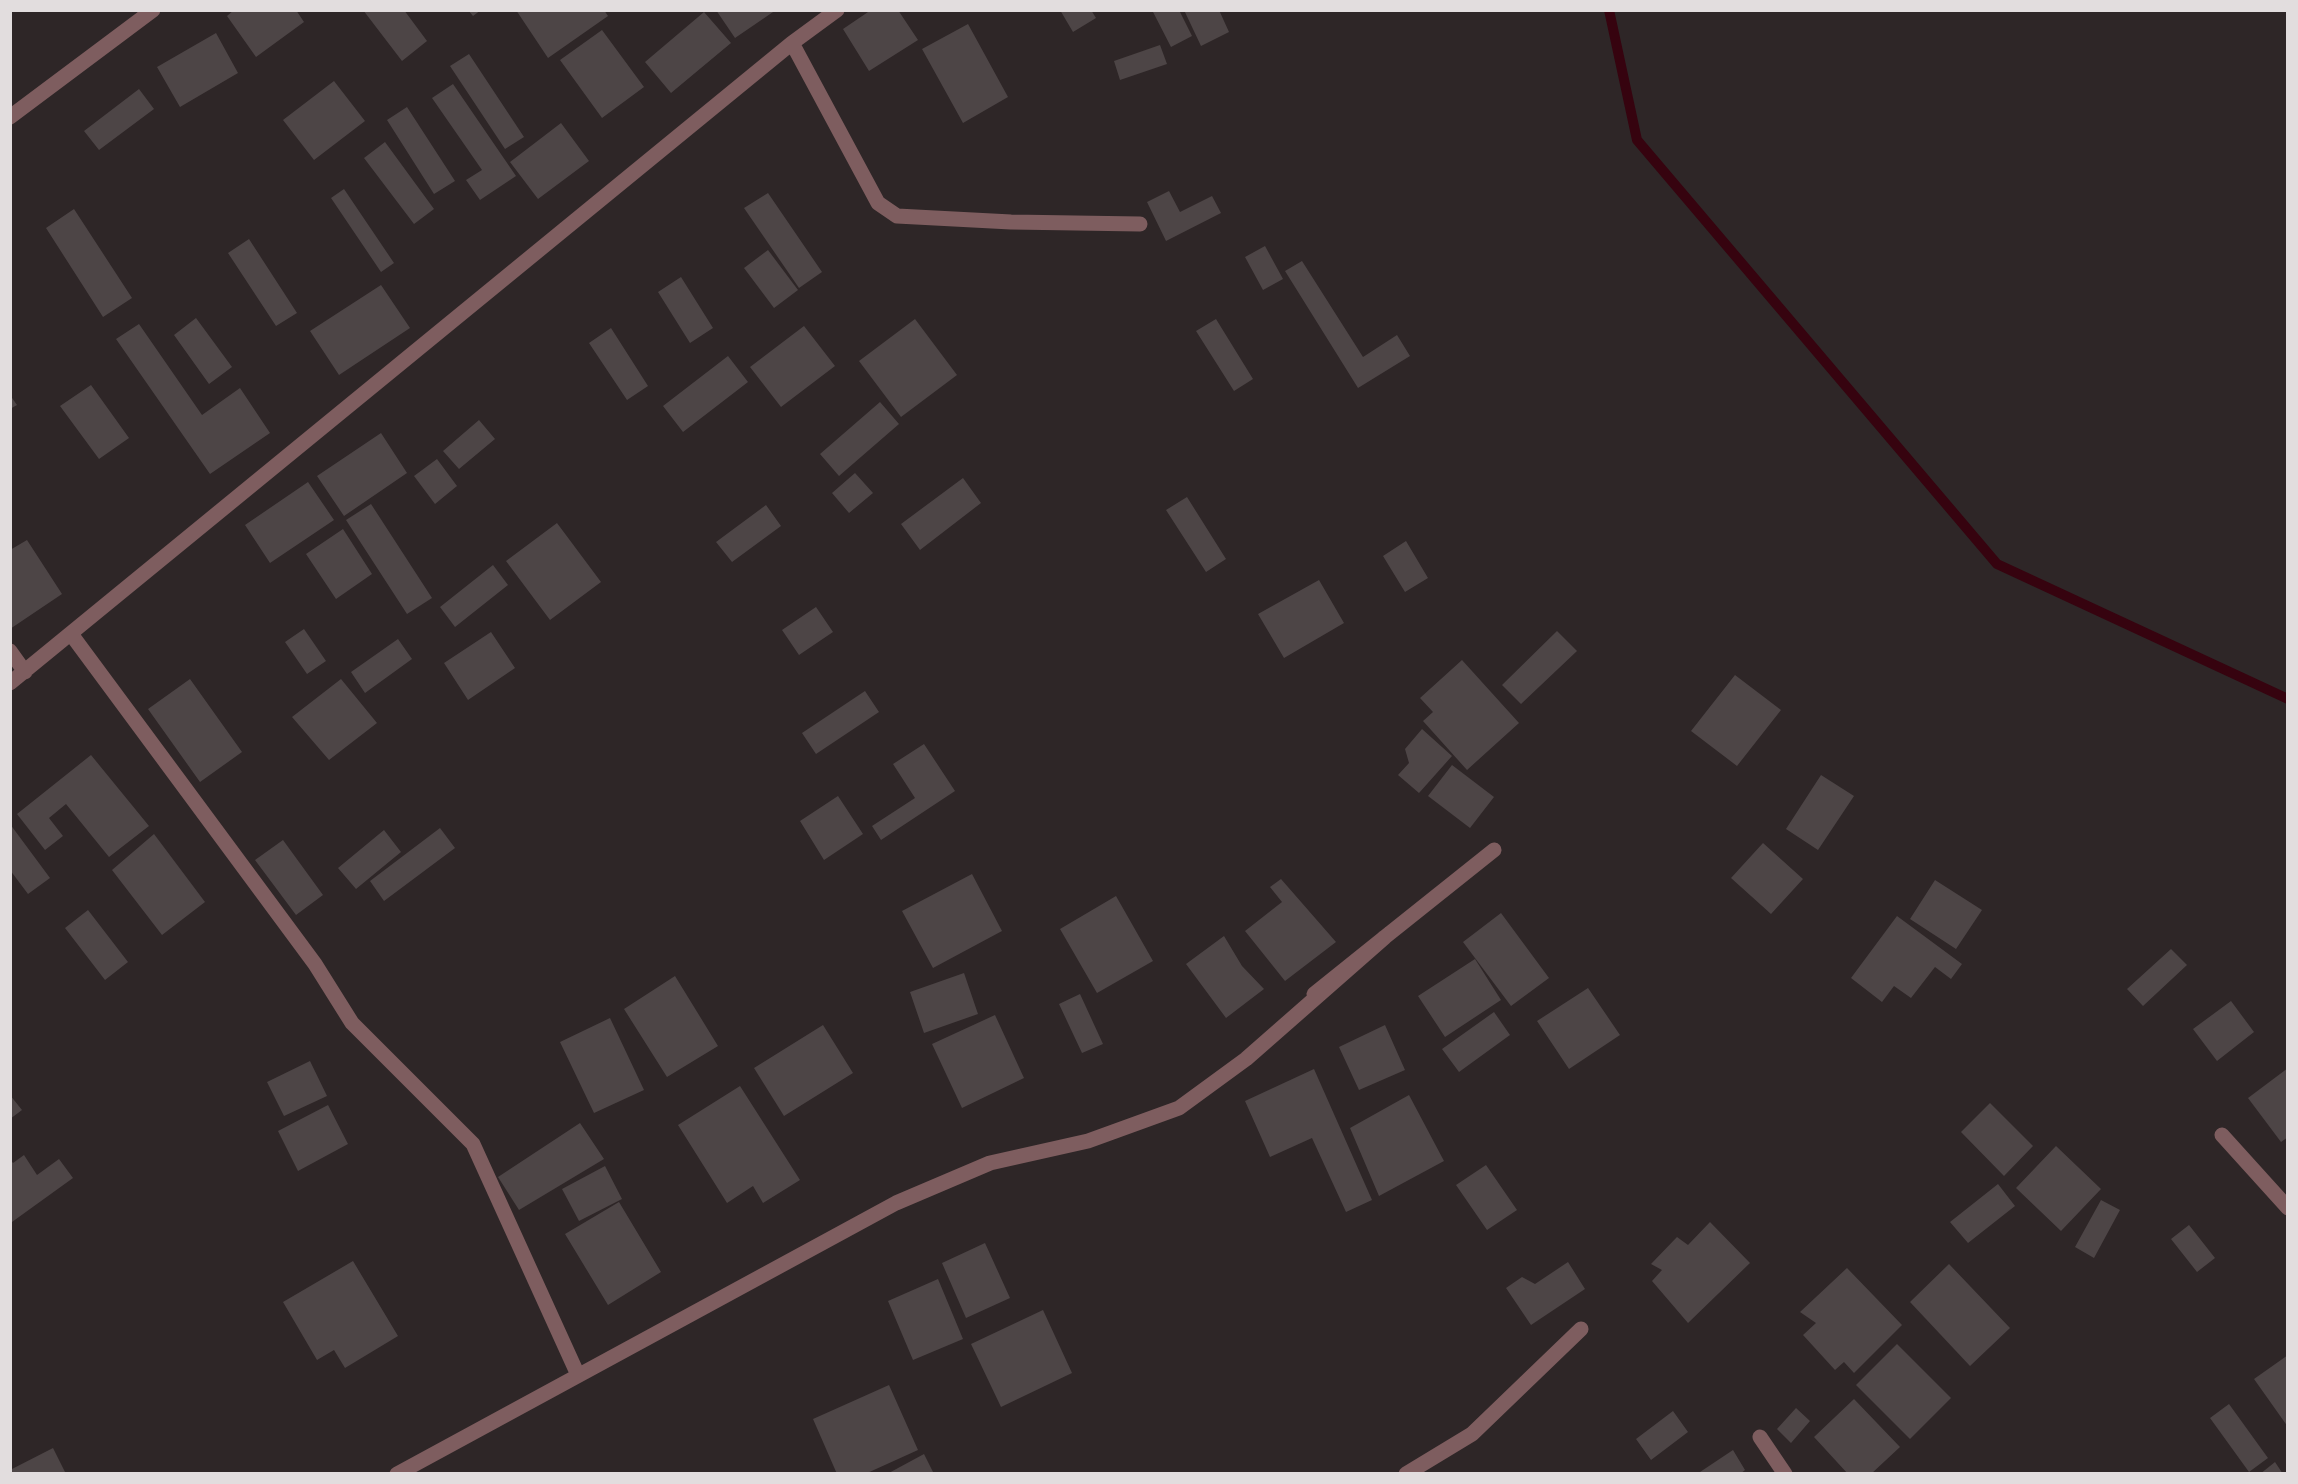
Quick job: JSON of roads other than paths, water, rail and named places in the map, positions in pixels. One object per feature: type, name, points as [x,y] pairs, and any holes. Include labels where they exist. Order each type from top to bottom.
[{"type":"street","points":[[10,117],[153,10]]},
{"type":"street","points":[[10,683],[792,43],[837,10]]},
{"type":"street","points":[[792,43],[879,203],[897,216],[1011,222],[1140,224]]},
{"type":"street","points":[[71,634],[315,964],[352,1023],[473,1144],[578,1375]]},
{"type":"street","points":[[10,651],[25,672]]},
{"type":"street","points":[[396,1473],[896,1203],[990,1163],[1088,1142],[1179,1108],[1246,1059],[1385,937],[1390,933],[1314,994],[1341,973],[1385,937],[1494,850]]},
{"type":"street","points":[[2222,1135],[2288,1208]]},
{"type":"street","points":[[1406,1473],[1472,1434],[1581,1329]]},
{"type":"street","points":[[1760,1437],[1785,1473]]},
{"type":"waterway","points":[[1609,10],[1637,140],[1997,564],[2288,699]]}]
